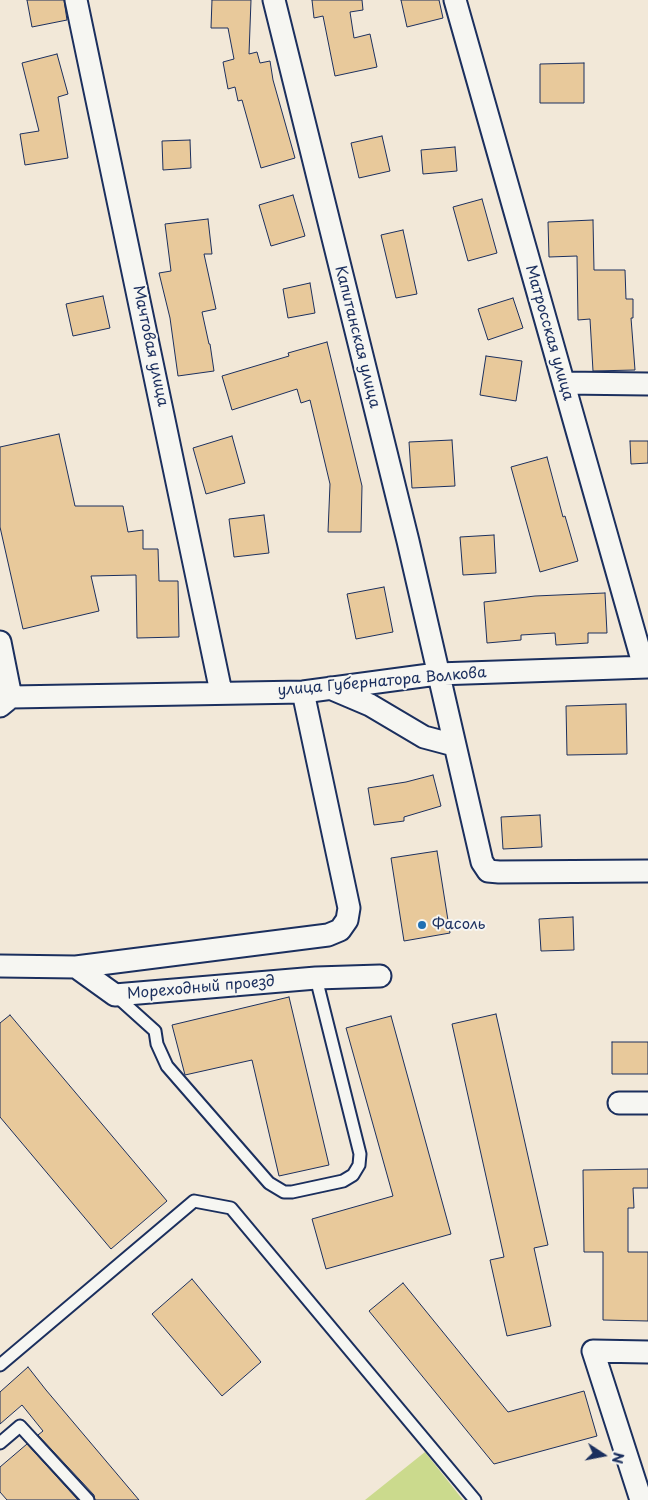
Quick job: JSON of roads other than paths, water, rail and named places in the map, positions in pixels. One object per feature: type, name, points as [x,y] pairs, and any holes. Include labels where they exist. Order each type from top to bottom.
[{"type":"street","name":"Мачтовая улица","points":[[76,0],[221,692]]},
{"type":"street","name":"Капитанская улица","points":[[274,0],[405,531],[482,862],[488,871],[499,872],[648,871]]},
{"type":"street","name":"Матросская улица","points":[[455,0],[646,667]]},
{"type":"street","points":[[564,383],[648,384]]},
{"type":"street","points":[[0,642],[5,701]]},
{"type":"street","name":"улица Губернатора Волкова","points":[[5,701],[221,692],[303,692],[437,674],[646,667]]},
{"type":"street","points":[[330,688],[370,705],[424,737],[454,745]]},
{"type":"street","points":[[0,966],[76,966],[328,935],[340,930],[347,920],[348,908],[303,692]]},
{"type":"street","name":"Мореходный проезд","points":[[76,966],[115,995],[316,978],[380,976]]},
{"type":"street","points":[[619,1103],[648,1103]]},
{"type":"street","points":[[640,1500],[593,1351],[648,1352]]},
{"type":"lane","points":[[115,995],[155,1032],[157,1044],[167,1066],[269,1183],[284,1192],[292,1192],[342,1181],[352,1175],[359,1165],[360,1154],[316,978]]},
{"type":"lane","points":[[0,1365],[194,1201],[232,1208],[474,1500]]},
{"type":"lane","points":[[0,1443],[20,1426],[88,1500]]},
{"type":"place","name":"Фасоль","points":[[422,925]]}]
